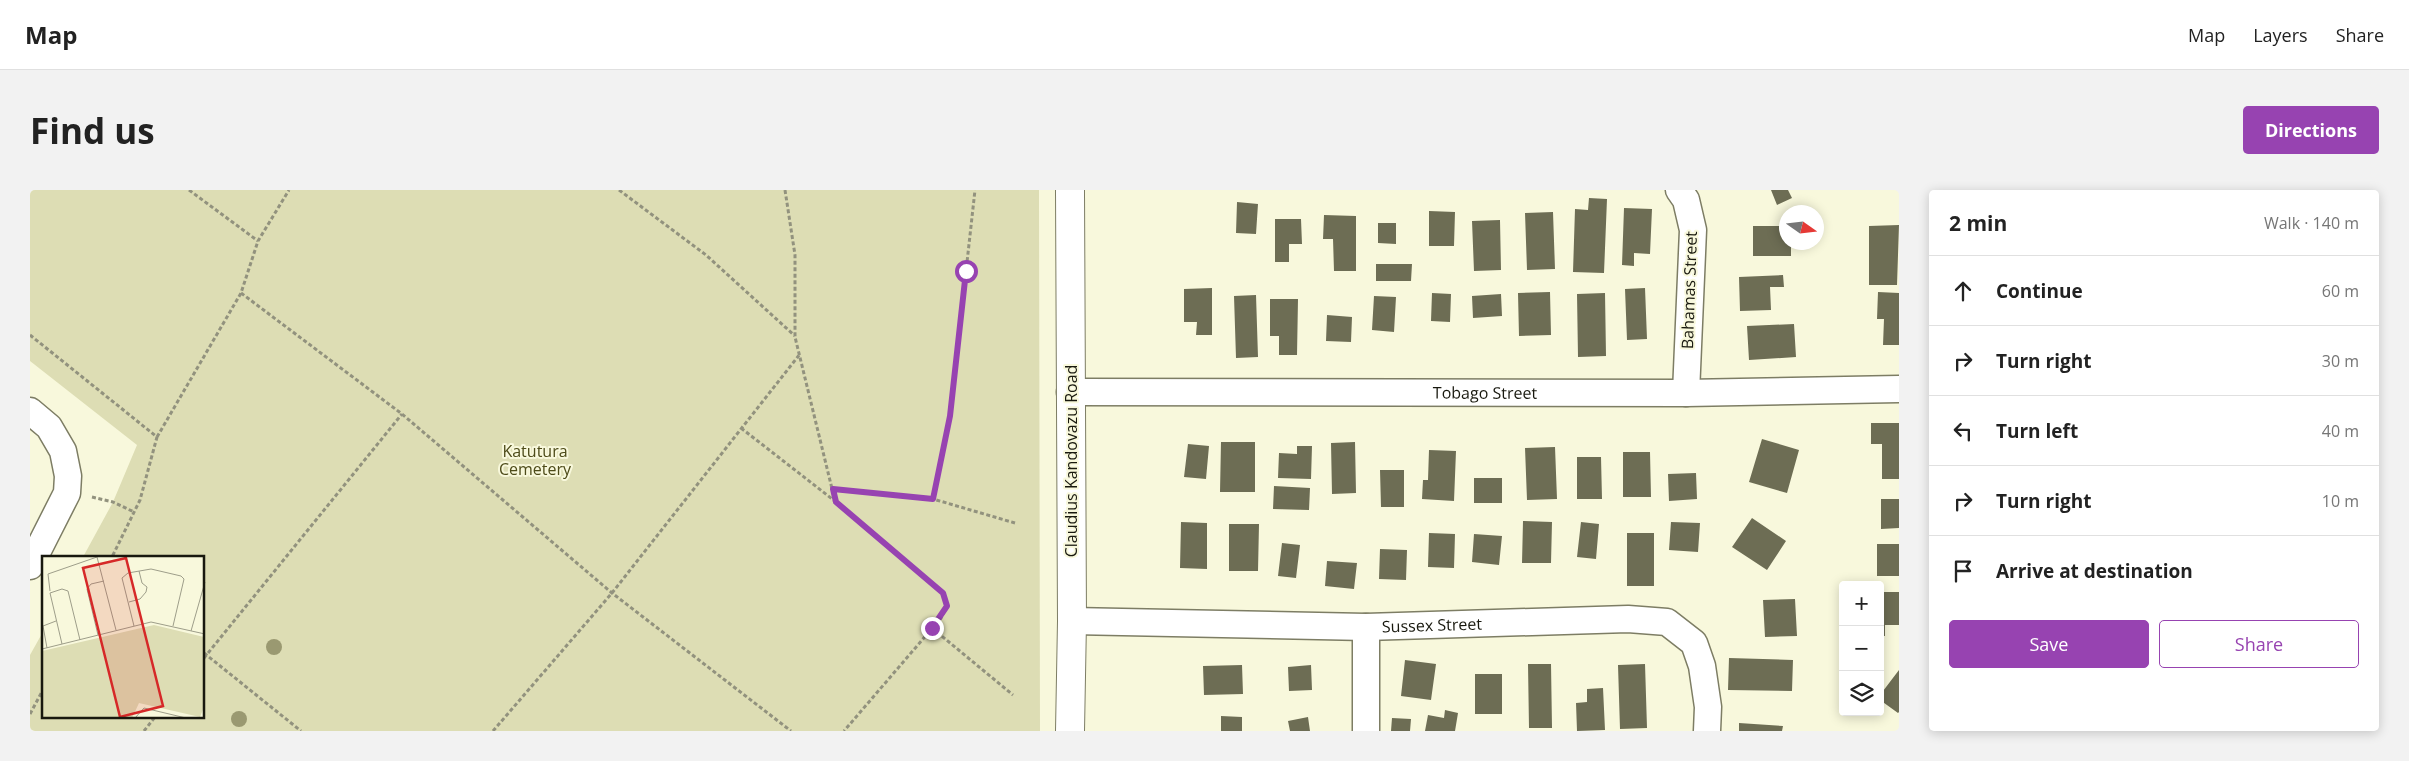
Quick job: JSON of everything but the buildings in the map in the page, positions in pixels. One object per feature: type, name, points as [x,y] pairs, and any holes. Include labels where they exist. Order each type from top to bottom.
[{"type":"street","name":"Claudius Kandovazu Road","points":[[1070,190],[1072,621],[1070,731]]},
{"type":"street","name":"Bahamas Street","points":[[1679,190],[1686,200],[1693,230],[1686,393]]},
{"type":"street","name":"Tobago Street","points":[[1070,392],[1686,393],[1899,389]]},
{"type":"street","points":[[30,411],[49,427],[63,451],[68,476],[67,493],[30,566]]},
{"type":"street","name":"Sussex Street","points":[[1072,621],[1366,627],[1628,619],[1667,622],[1694,642],[1702,666],[1708,707],[1707,731]]},
{"type":"street","points":[[1366,627],[1366,731]]},
{"type":"path","points":[[189,190],[258,241]]},
{"type":"path","points":[[112,556],[140,500],[157,438],[241,293],[258,241],[289,190]]},
{"type":"path","points":[[620,190],[706,255],[795,337]]},
{"type":"path","points":[[785,190],[796,255],[795,337],[836,502]]},
{"type":"path","points":[[933,499],[950,416],[975,190]]},
{"type":"path","points":[[241,293],[402,414],[612,593],[791,731]]},
{"type":"path","points":[[30,335],[157,438]]},
{"type":"path","points":[[493,731],[612,593],[800,354]]},
{"type":"path","points":[[301,731],[205,656],[402,414]]},
{"type":"path","points":[[741,428],[836,502],[943,593],[947,606],[932,628],[844,731]]},
{"type":"path","points":[[833,489],[933,499],[1015,524]]},
{"type":"path","points":[[67,493],[102,499],[134,512]]},
{"type":"path","points":[[932,628],[1013,695]]},
{"type":"path","points":[[30,714],[42,692]]},
{"type":"path","points":[[144,731],[154,718]]},
{"type":"green space","name":"Katutura Cemetery","points":[[30,190],[1039,190],[1040,731],[30,731],[30,655],[42,634],[42,718],[205,718],[205,556],[84,556],[113,502],[137,445],[30,361]]},
{"type":"route","points":[[932,628],[941,618],[947,606],[943,593],[836,502],[833,489],[933,499],[950,416],[966,271]]}]
